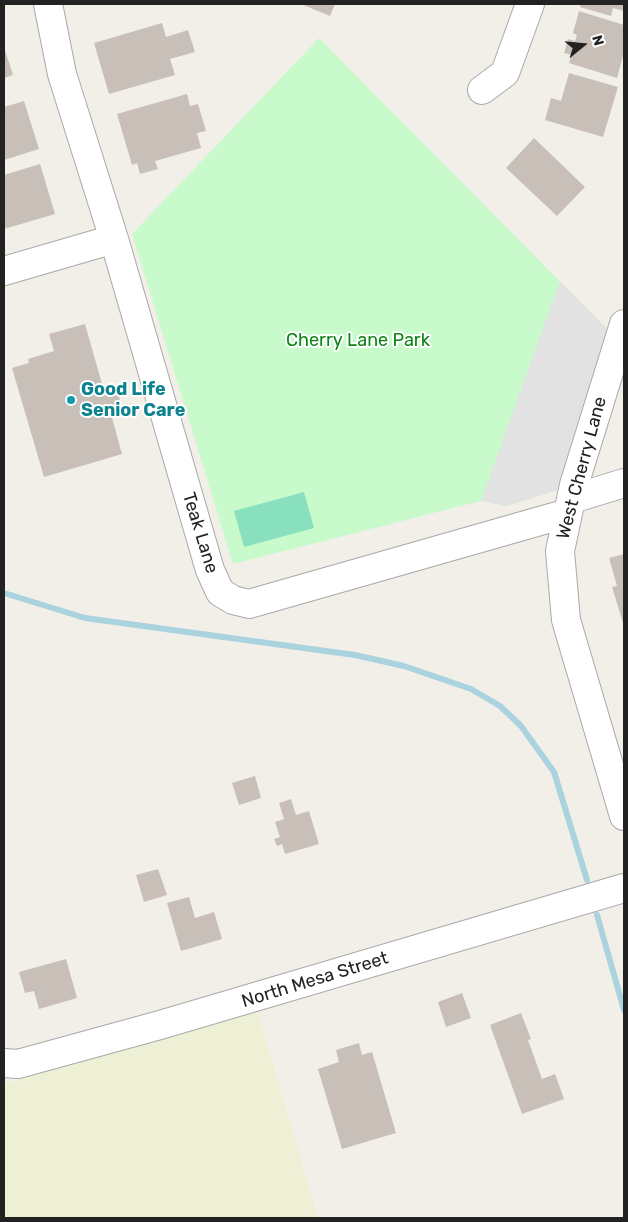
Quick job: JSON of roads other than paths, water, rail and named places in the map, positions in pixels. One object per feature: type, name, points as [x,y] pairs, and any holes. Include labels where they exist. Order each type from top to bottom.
[{"type":"street","points":[[4,271],[114,239],[62,74],[48,4]]},
{"type":"street","points":[[482,90],[505,72],[530,4]]},
{"type":"street","name":"Teak Lane","points":[[114,239],[210,570],[220,592],[234,600],[249,604],[570,506]]},
{"type":"street","name":"West Cherry Lane","points":[[624,324],[570,506],[560,551],[566,620],[624,816]]},
{"type":"street","points":[[570,506],[624,483]]},
{"type":"street","name":"North Mesa Street","points":[[4,1063],[18,1064],[160,1025],[624,888]]},
{"type":"waterway","points":[[4,593],[85,618],[355,655],[404,666],[471,689],[500,706],[521,726],[554,772],[587,880]]},
{"type":"waterway","points":[[597,915],[624,1010]]},
{"type":"place","name":"Good Life Senior Care","points":[[71,400]]},
{"type":"park label","name":"Cherry Lane Park","points":[[358,341]]}]
